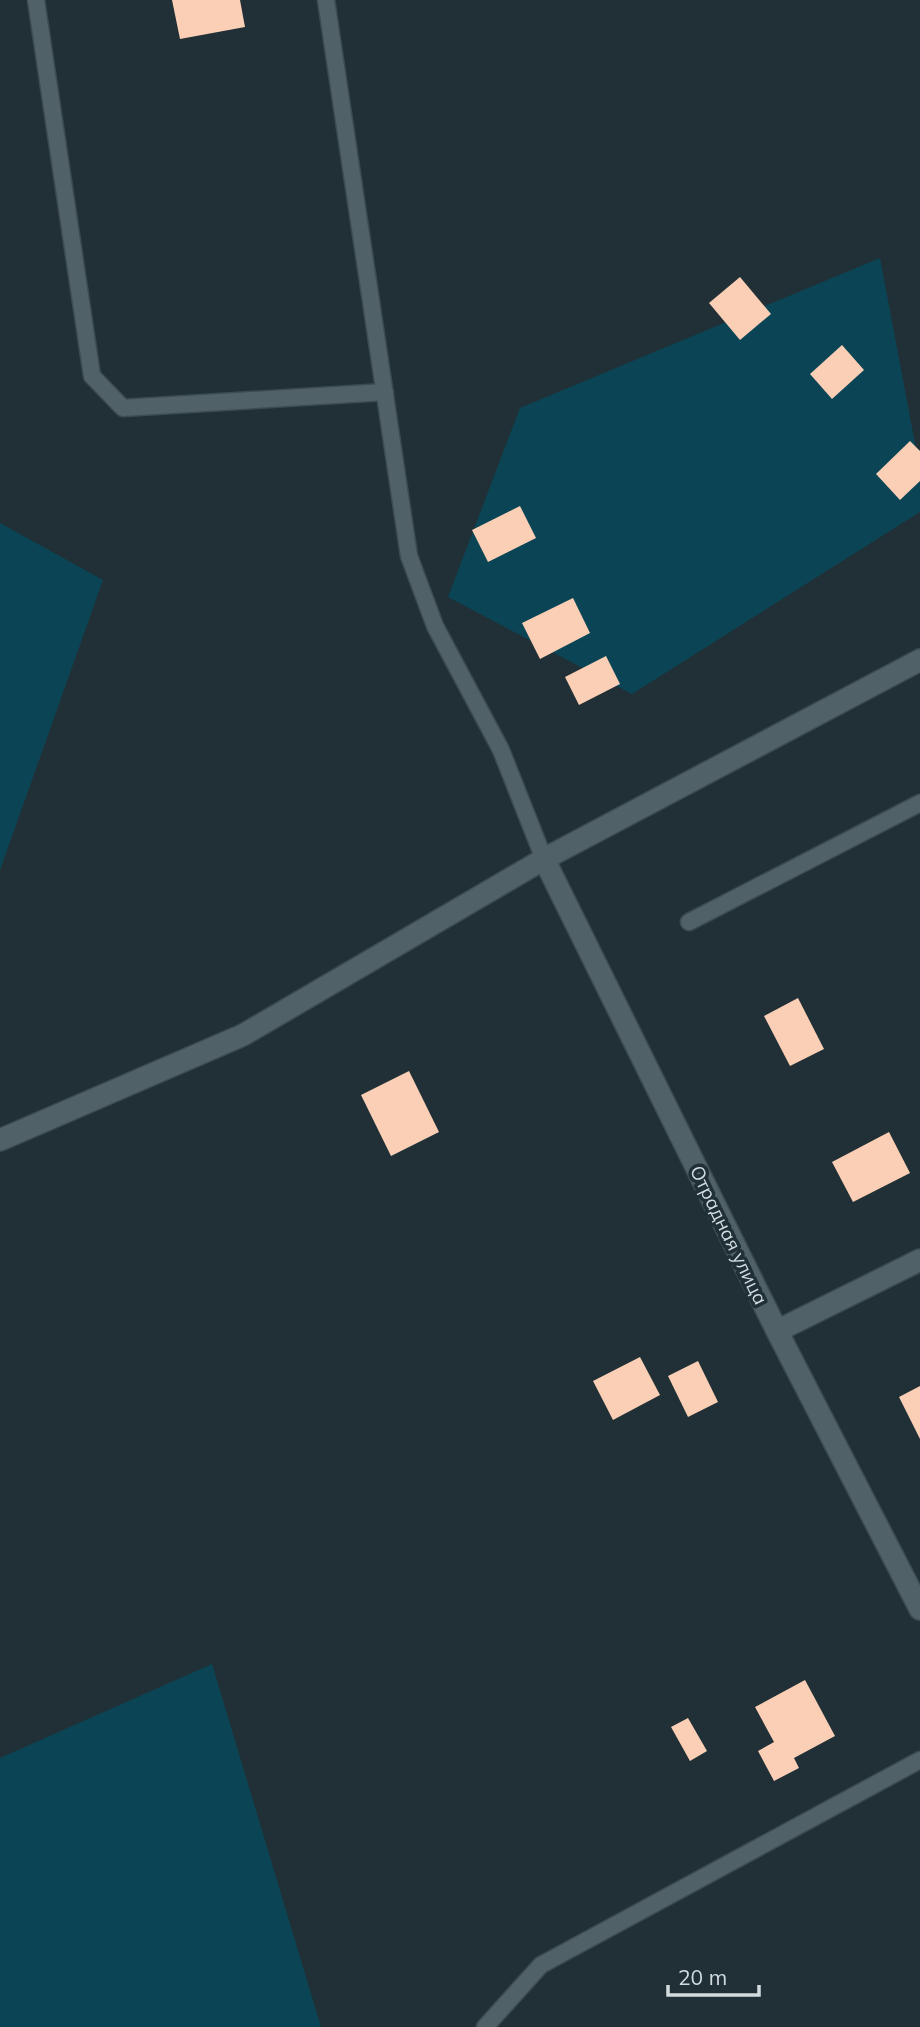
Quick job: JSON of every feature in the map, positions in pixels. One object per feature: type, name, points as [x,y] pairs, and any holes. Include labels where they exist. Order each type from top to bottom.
[{"type":"street","points":[[0,1140],[243,1035],[544,859],[920,660]]},
{"type":"street","name":"Отрадная улица","points":[[544,859],[777,1331],[920,1609]]},
{"type":"street","points":[[777,1331],[920,1260]]},
{"type":"lane","points":[[36,0],[92,376],[123,408],[385,392]]},
{"type":"lane","points":[[326,0],[409,556],[435,626],[501,750],[544,859]]},
{"type":"lane","points":[[689,922],[920,803]]},
{"type":"lane","points":[[485,2027],[541,1965],[920,1760]]},
{"type":"shaded area","points":[[880,258],[920,470],[920,512],[632,694],[448,597],[520,408]]},
{"type":"shaded area","points":[[0,523],[103,580],[0,870]]},
{"type":"shaded area","points":[[212,1664],[321,2027],[0,2027],[0,1758]]},
{"type":"building","points":[[172,0],[240,0],[245,27],[180,39]]},
{"type":"building","points":[[740,277],[771,314],[740,340],[709,303]]},
{"type":"building","points":[[842,345],[864,370],[832,399],[810,374]]},
{"type":"building","points":[[910,441],[920,451],[920,481],[900,500],[876,474]]},
{"type":"building","points":[[520,506],[536,538],[488,562],[472,530]]},
{"type":"building","points":[[573,598],[590,633],[540,659],[522,623]]},
{"type":"building","points":[[606,656],[620,684],[579,705],[565,677]]},
{"type":"building","points":[[798,998],[824,1049],[790,1066],[764,1016]]},
{"type":"building","points":[[409,1071],[439,1132],[391,1156],[361,1095]]},
{"type":"building","points":[[889,1132],[910,1173],[853,1202],[832,1162]]},
{"type":"building","points":[[640,1357],[660,1395],[613,1420],[593,1381]]},
{"type":"building","points":[[698,1361],[718,1402],[688,1417],[668,1376]]},
{"type":"building","points":[[920,1386],[920,1439],[899,1397]]},
{"type":"building","points":[[805,1680],[835,1736],[794,1758],[799,1768],[774,1781],[758,1751],[774,1742],[755,1707]]},
{"type":"building","points":[[688,1718],[707,1751],[690,1761],[671,1727]]}]
